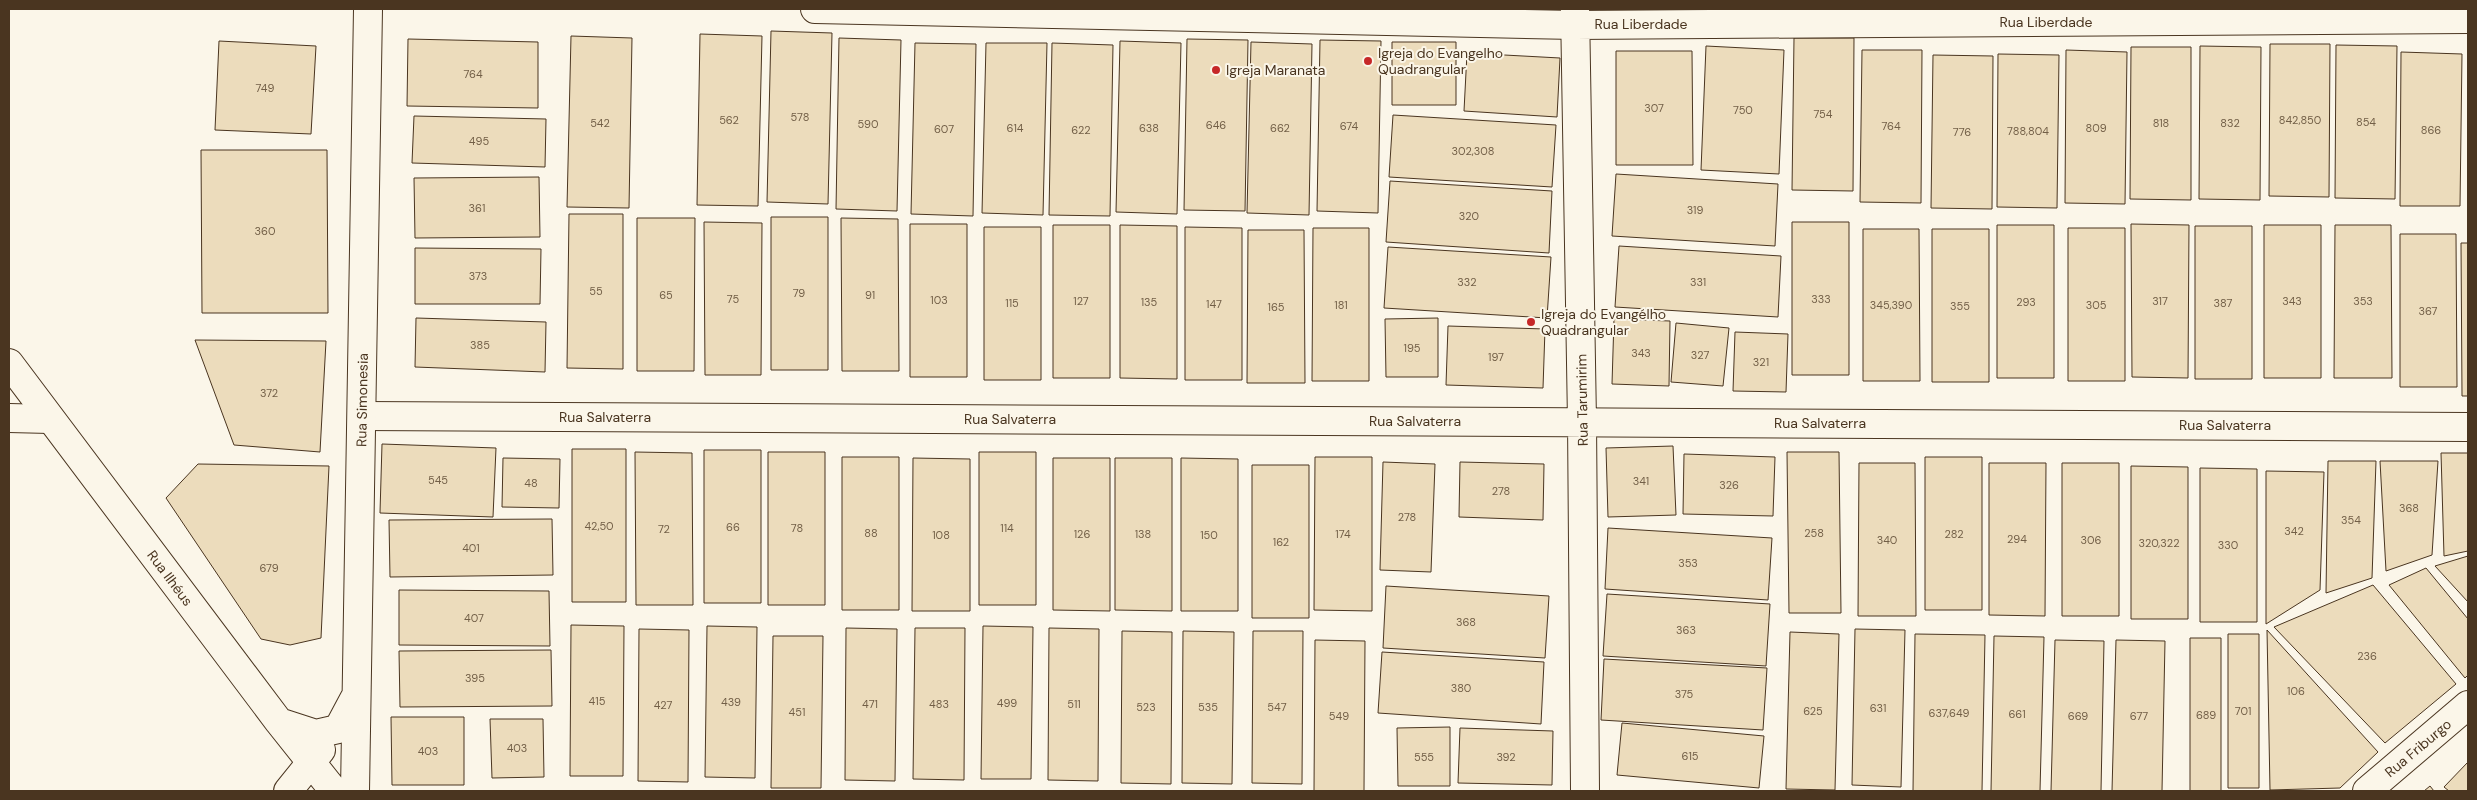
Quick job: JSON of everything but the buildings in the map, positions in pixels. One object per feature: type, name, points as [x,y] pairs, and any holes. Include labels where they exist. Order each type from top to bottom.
[{"type":"street","name":"Rua Simonesia","points":[[355,791],[355,697],[362,416],[368,9]]},
{"type":"street","name":"Rua Liberdade","points":[[815,9],[1575,17],[2468,19]]},
{"type":"street","name":"Rua Tarumirim","points":[[1575,17],[1582,422],[1585,791]]},
{"type":"street","name":"Rua Ilhéus","points":[[9,363],[310,764],[334,791]]},
{"type":"street","name":"Rua Salvaterra","points":[[362,416],[2468,427]]},
{"type":"street","points":[[9,418],[50,419]]},
{"type":"street","points":[[288,791],[338,729],[355,697]]},
{"type":"street","name":"Rua Friburgo","points":[[2367,791],[2468,705]]},
{"type":"street","points":[[279,722],[316,734],[338,729]]},
{"type":"place","name":"Igreja do Evangelho Quadrangular","points":[[1368,61]]},
{"type":"place","name":"Igreja Maranata","points":[[1216,70]]},
{"type":"place","name":"Igreja do Evangélho Quadrangular","points":[[1531,322]]}]
